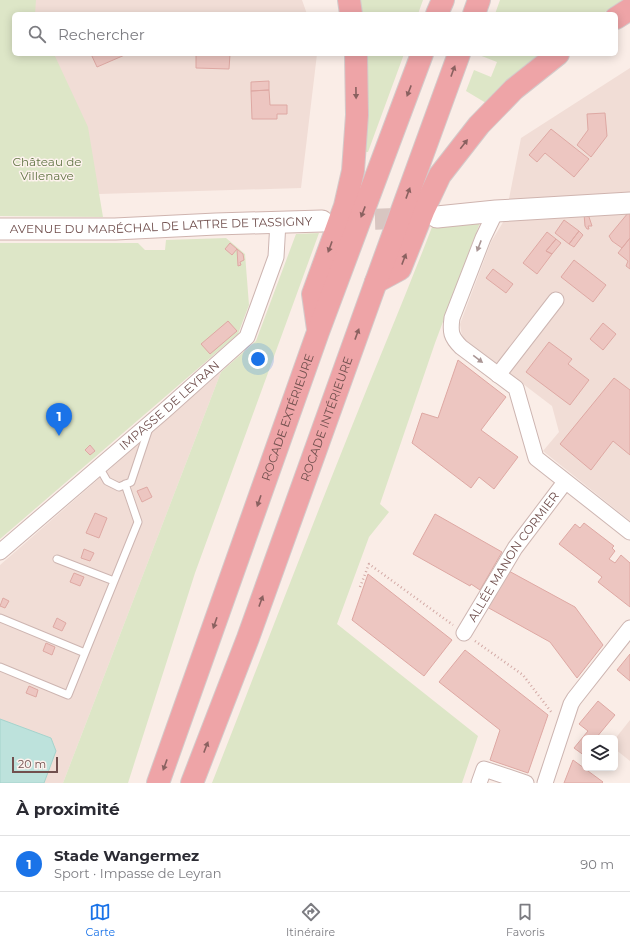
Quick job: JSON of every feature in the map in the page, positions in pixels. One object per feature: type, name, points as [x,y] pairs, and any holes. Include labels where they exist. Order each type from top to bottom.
[{"type":"highway","points":[[349,0],[351,12]]},
{"type":"highway","points":[[438,12],[442,0]]},
{"type":"highway","points":[[475,12],[479,0]]},
{"type":"highway","points":[[618,17],[630,9]]},
{"type":"highway","points":[[318,332],[313,294],[345,206],[353,171],[357,115],[356,56]]},
{"type":"highway","name":"ROCADE EXTÉRIEURE","points":[[158,783],[318,332],[421,56]]},
{"type":"highway","name":"ROCADE INTÉRIEURE","points":[[192,783],[248,638],[458,56]]},
{"type":"highway","points":[[376,282],[400,269],[424,209],[440,175],[479,125],[514,89],[555,56]]},
{"type":"street","points":[[437,218],[496,211],[630,203]]},
{"type":"street","points":[[496,211],[483,238],[452,318],[450,328],[451,335],[461,347],[516,388],[536,458],[630,532]]},
{"type":"street","name":"AVENUE DU MARÉCHAL DE LATTRE DE TASSIGNY","points":[[0,229],[115,229],[322,221]]},
{"type":"street","name":"IMPASSE DE LEYRAN","points":[[0,552],[247,337],[276,257],[278,222]]},
{"type":"street","points":[[498,375],[556,300]]},
{"type":"street","name":"ALLÉE MANON CORMIER","points":[[464,633],[515,548],[566,482]]},
{"type":"street","points":[[545,783],[571,704],[630,628]]},
{"type":"street","points":[[479,783],[484,769],[526,783]]},
{"type":"lane","points":[[99,467],[107,481],[119,487],[131,482],[151,422]]},
{"type":"lane","points":[[0,667],[68,695],[138,522],[125,484]]},
{"type":"lane","points":[[57,559],[114,581]]},
{"type":"lane","points":[[0,618],[85,653]]},
{"type":"shaded area","points":[[0,0],[302,0],[306,12],[12,12],[12,56],[317,56],[301,188],[0,197]]},
{"type":"shaded area","points":[[630,68],[630,521],[543,451],[559,432],[552,406],[463,338],[460,324],[491,242],[505,219],[521,138]]},
{"type":"shaded area","points":[[221,372],[63,783],[0,783],[0,565]]},
{"type":"shaded area","points":[[630,720],[630,761],[618,751],[618,735]]},
{"type":"green space","name":"Château de Villenave","points":[[0,0],[36,0],[35,12],[12,12],[12,56],[55,56],[88,127],[103,217],[0,216]]},
{"type":"green space","points":[[359,0],[423,0],[419,12],[361,12]]},
{"type":"green space","points":[[500,0],[623,0],[605,12],[496,12]]},
{"type":"green space","points":[[365,56],[403,56],[368,152],[364,152]]},
{"type":"green space","points":[[482,56],[537,56],[505,82],[486,103],[466,91],[474,70],[491,77],[497,62]]},
{"type":"green space","points":[[481,220],[435,343],[380,504],[389,512],[369,537],[337,624],[478,736],[462,783],[212,783],[332,475],[432,227]]},
{"type":"green space","points":[[319,233],[195,573],[128,783],[63,783],[221,372],[256,341],[296,234]]},
{"type":"green space","points":[[226,238],[245,254],[249,305],[238,334],[0,539],[0,243],[138,243],[145,250],[165,250],[166,240]]},
{"type":"water","points":[[0,719],[51,738],[56,751],[44,783],[0,783]]},
{"type":"building","points":[[92,56],[122,56],[97,67]]},
{"type":"building","points":[[196,56],[230,56],[229,69],[196,68]]},
{"type":"building","points":[[269,81],[269,90],[251,91],[251,82]]},
{"type":"building","points":[[269,90],[270,105],[287,105],[287,114],[277,114],[277,119],[252,119],[251,91]]},
{"type":"building","points":[[605,113],[607,136],[591,157],[577,145],[588,130],[587,114]]},
{"type":"building","points":[[551,129],[589,159],[574,177],[545,153],[537,162],[529,155]]},
{"type":"building","points":[[628,213],[630,213],[630,238],[622,248],[612,241],[609,236]]},
{"type":"building","points":[[584,214],[588,214],[592,226],[588,226],[589,229],[585,226]]},
{"type":"building","points":[[564,220],[579,231],[569,244],[555,233]]},
{"type":"building","points":[[579,231],[583,235],[574,247],[569,244]]},
{"type":"building","points":[[547,232],[556,239],[546,251],[552,254],[537,274],[523,263]]},
{"type":"building","points":[[630,238],[630,269],[626,266],[628,261],[618,253]]},
{"type":"building","points":[[556,239],[561,243],[552,254],[546,251]]},
{"type":"building","points":[[230,243],[237,249],[232,255],[225,249]]},
{"type":"building","points":[[237,249],[243,254],[244,260],[240,262],[241,265],[238,266]]},
{"type":"building","points":[[574,260],[606,285],[593,302],[561,277]]},
{"type":"building","points":[[493,269],[513,284],[506,293],[486,278]]},
{"type":"building","points":[[228,321],[237,331],[210,354],[201,344]]},
{"type":"building","points":[[603,323],[616,334],[603,350],[590,339]]},
{"type":"building","points":[[549,342],[572,359],[568,364],[589,380],[570,405],[526,372]]},
{"type":"building","points":[[458,360],[506,397],[481,430],[518,457],[494,489],[479,477],[471,488],[412,443],[422,413],[438,418]]},
{"type":"building","points":[[614,378],[630,390],[630,455],[613,441],[591,470],[560,444]]},
{"type":"building","points":[[90,445],[95,451],[90,455],[85,450]]},
{"type":"building","points":[[147,487],[152,497],[142,502],[137,491]]},
{"type":"building","points":[[95,513],[107,518],[99,538],[86,533]]},
{"type":"building","points":[[435,514],[502,552],[480,590],[471,584],[470,586],[413,554]]},
{"type":"building","points":[[584,523],[614,546],[612,548],[615,551],[609,559],[615,563],[621,555],[630,563],[630,607],[598,582],[602,577],[559,544],[575,524],[580,528]]},
{"type":"building","points":[[84,549],[94,553],[90,561],[81,558]]},
{"type":"building","points":[[507,570],[575,607],[603,645],[577,678],[550,642],[487,607]]},
{"type":"building","points":[[74,573],[84,577],[80,586],[70,582]]},
{"type":"building","points":[[368,574],[452,640],[424,676],[352,620]]},
{"type":"building","points":[[3,598],[9,601],[5,608],[0,606]]},
{"type":"building","points":[[57,618],[66,623],[62,631],[53,627]]},
{"type":"building","points":[[46,643],[55,647],[52,655],[43,651]]},
{"type":"building","points":[[465,650],[548,715],[528,773],[490,760],[500,730],[439,682]]},
{"type":"building","points":[[630,654],[630,681],[617,670]]},
{"type":"building","points":[[29,686],[38,690],[36,697],[26,693]]},
{"type":"building","points":[[598,701],[615,715],[598,735],[585,735],[588,731],[579,724]]},
{"type":"building","points":[[582,738],[582,754],[574,748]]},
{"type":"building","points":[[573,760],[582,767],[582,771],[588,771],[603,782],[602,783],[564,783]]},
{"type":"tunnel","points":[[344,220],[416,218]]},
{"type":"place","name":"Stade Wangermez","points":[[59,436]]}]
